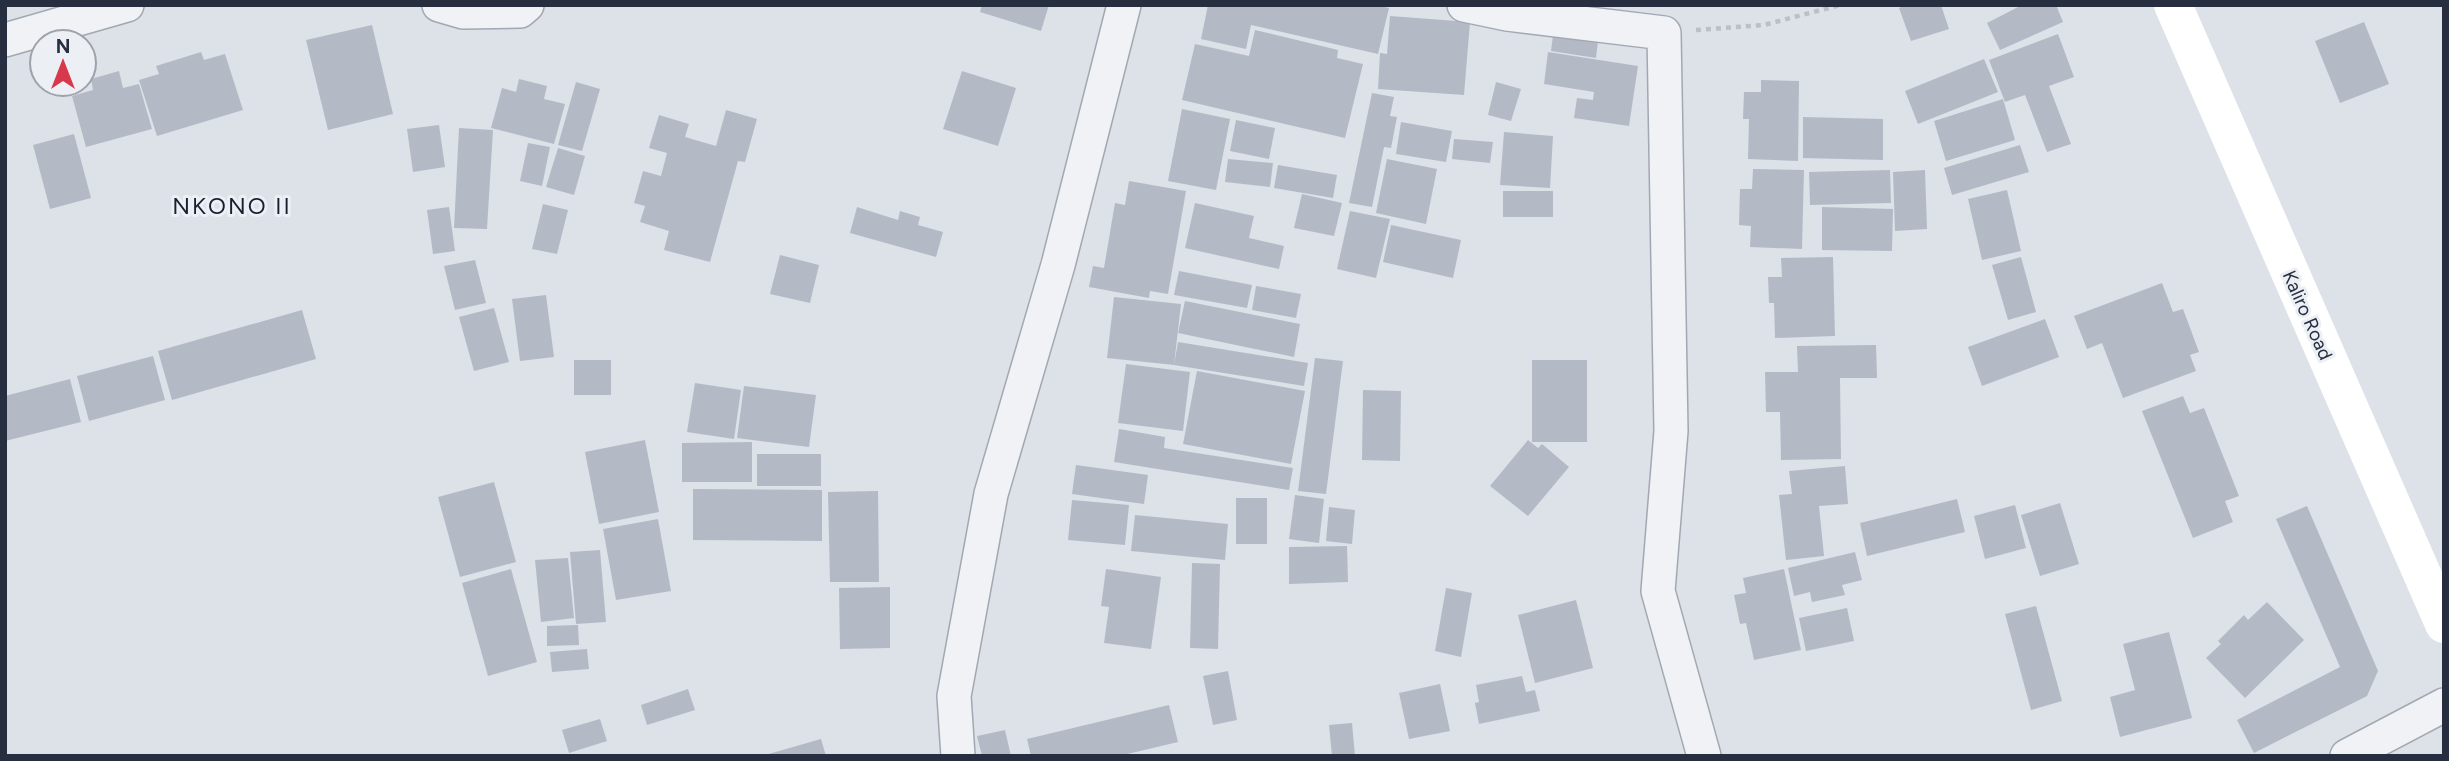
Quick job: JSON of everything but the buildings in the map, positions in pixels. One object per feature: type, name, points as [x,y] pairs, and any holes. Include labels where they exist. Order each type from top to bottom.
[{"type":"main road","name":"Kaliro Road","points":[[2173,5],[2444,624]]},
{"type":"street","points":[[5,40],[127,5]]},
{"type":"street","points":[[439,5],[463,12],[520,11],[527,5]]},
{"type":"street","points":[[958,756],[954,696],[991,495],[1058,265],[1124,5]]},
{"type":"street","points":[[1464,5],[1507,14],[1664,33],[1671,431],[1658,590],[1704,756]]},
{"type":"street","points":[[2347,756],[2444,705]]},
{"type":"path","points":[[1664,33],[1764,24],[1840,5]]},
{"type":"district","name":"NKONO II","points":[[232,206]]}]
